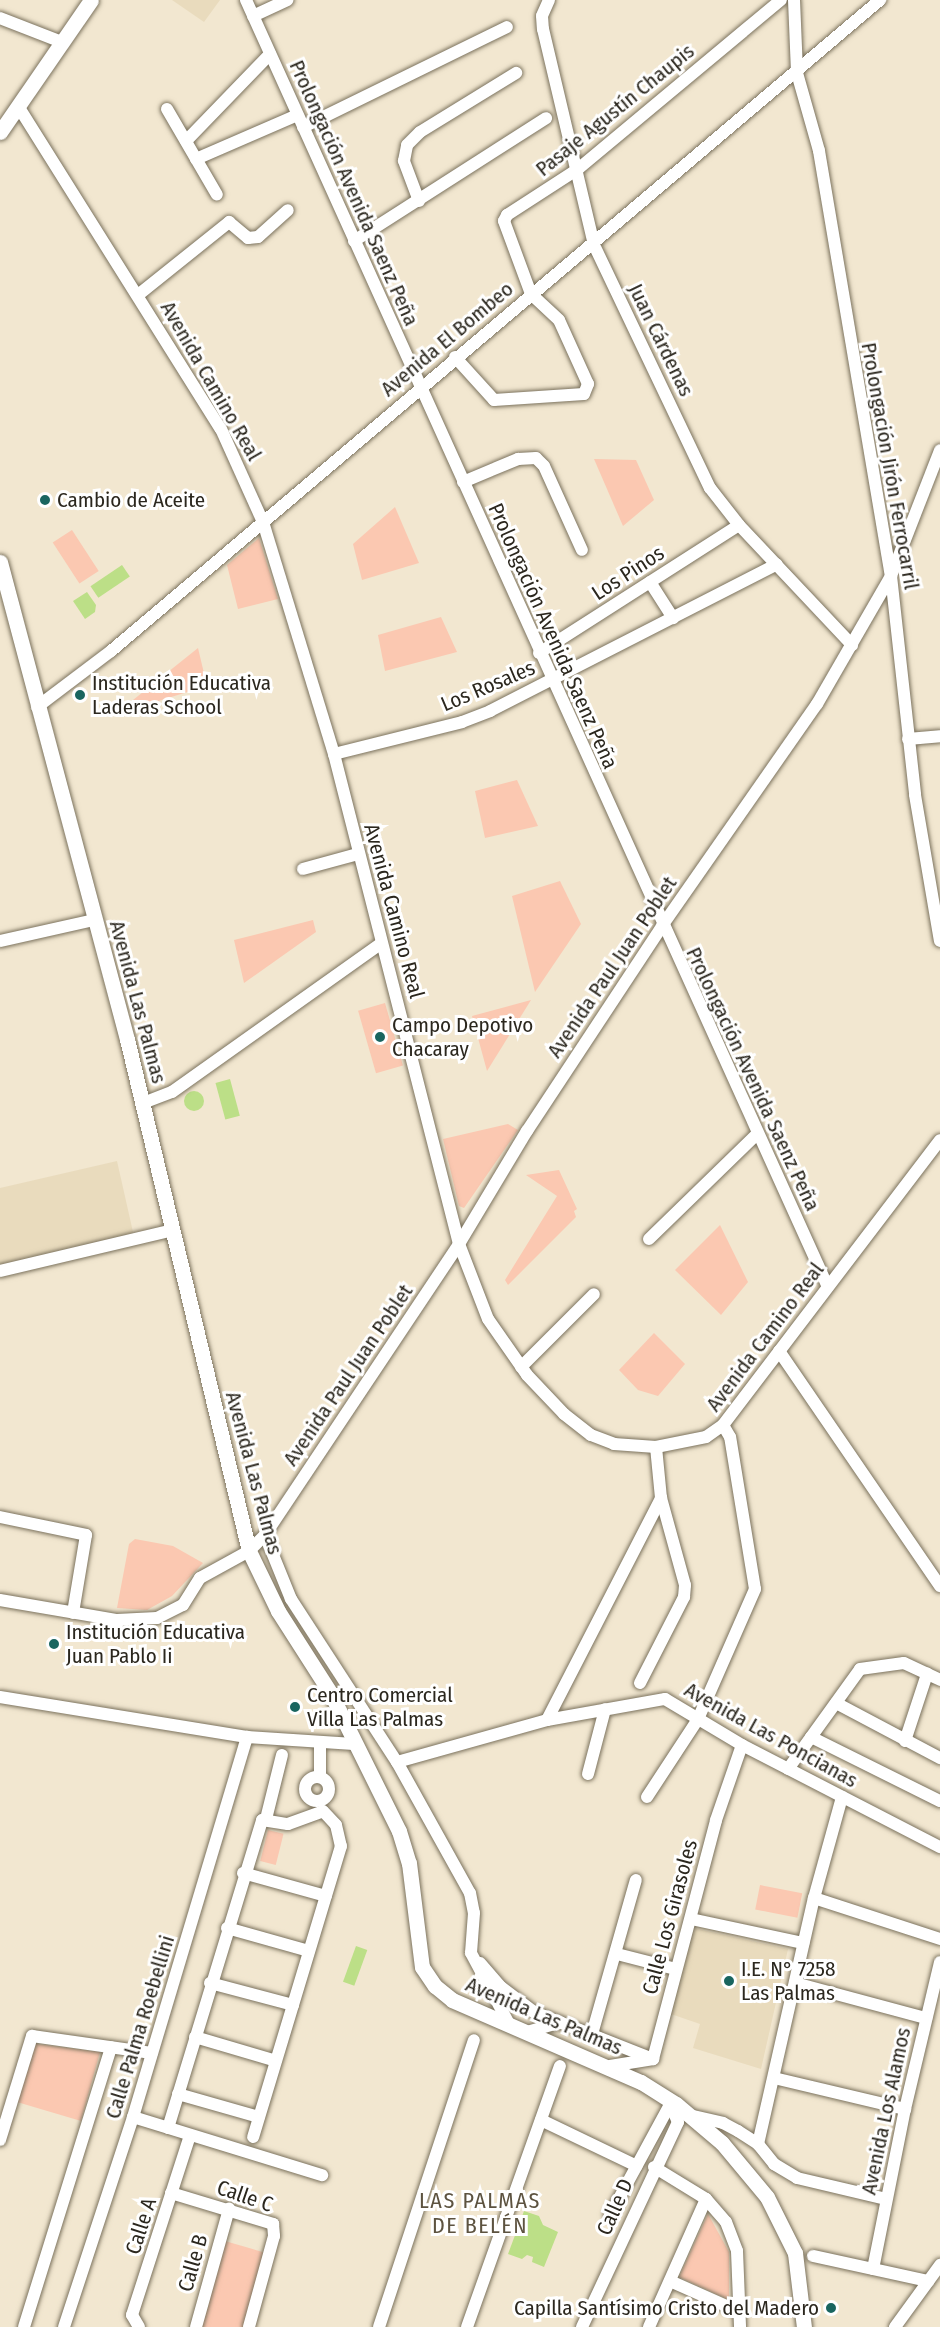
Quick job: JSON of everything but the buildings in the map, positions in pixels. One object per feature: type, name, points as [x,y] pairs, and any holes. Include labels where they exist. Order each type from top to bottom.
[{"type":"main road","points":[[0,132],[91,0]]},
{"type":"main road","name":"Avenida Las Palmas","points":[[0,562],[143,1103],[249,1551],[278,1611],[339,1711],[403,1842],[409,1863],[422,1967],[435,1986],[452,2000],[610,2066],[689,2115],[722,2143],[767,2197],[795,2253],[804,2327]]},
{"type":"street","name":"Prolongación Avenida Saenz Peña","points":[[246,0],[551,681],[828,1287]]},
{"type":"street","points":[[253,16],[288,0]]},
{"type":"street","name":"Juan Cárdenas","points":[[549,0],[542,16],[543,29],[578,169],[594,245],[710,488],[739,525],[852,645]]},
{"type":"street","name":"Pasaje Agustín Chaupis","points":[[531,294],[504,221],[507,215],[578,169],[781,0]]},
{"type":"street","name":"Prolongación Jirón Ferrocarril","points":[[794,0],[797,73],[819,151],[891,576],[908,739],[940,941]]},
{"type":"street","name":"Avenida El Bombeo","points":[[37,707],[111,651],[419,387],[594,245],[880,0]]},
{"type":"street","points":[[0,18],[62,42]]},
{"type":"street","points":[[303,127],[507,27]]},
{"type":"street","points":[[186,141],[270,54]]},
{"type":"street","points":[[419,201],[404,161],[407,145],[420,132],[516,73]]},
{"type":"street","name":"Avenida Camino Real","points":[[18,106],[221,429],[263,522],[334,754],[459,1244],[488,1318],[521,1367],[564,1414],[591,1435],[614,1444],[656,1448],[706,1437],[723,1425],[940,1140]]},
{"type":"street","points":[[167,110],[217,195]]},
{"type":"street","points":[[196,159],[297,115]]},
{"type":"street","points":[[354,241],[546,118]]},
{"type":"street","points":[[138,295],[229,222],[248,238],[258,237],[288,210]]},
{"type":"street","points":[[455,357],[494,400],[584,394],[588,384],[559,320],[531,294]]},
{"type":"street","name":"Avenida Paul Juan Poblet","points":[[0,1600],[117,1620],[157,1618],[183,1605],[200,1578],[249,1551],[264,1536],[459,1244],[527,1131],[662,926],[817,704],[891,576],[940,450]]},
{"type":"street","points":[[463,482],[518,459],[536,459],[544,466],[582,550]]},
{"type":"street","name":"Los Pinos","points":[[539,653],[739,525]]},
{"type":"street","name":"Los Rosales","points":[[334,754],[462,722],[551,681],[777,564]]},
{"type":"street","points":[[650,582],[673,618]]},
{"type":"street","points":[[871,612],[879,610],[895,620]]},
{"type":"street","points":[[908,739],[940,736]]},
{"type":"street","points":[[303,869],[358,854]]},
{"type":"street","points":[[0,941],[94,920]]},
{"type":"street","points":[[143,1103],[181,1086],[382,943]]},
{"type":"street","points":[[649,1239],[757,1134]]},
{"type":"street","points":[[0,1271],[173,1230]]},
{"type":"street","points":[[521,1367],[594,1294]]},
{"type":"street","points":[[779,1351],[940,1586]]},
{"type":"street","points":[[647,1797],[698,1719],[754,1589],[730,1437],[723,1425]]},
{"type":"street","points":[[640,1683],[684,1596],[685,1585],[661,1498],[656,1448]]},
{"type":"street","points":[[547,1720],[661,1498]]},
{"type":"street","points":[[0,1517],[86,1535],[73,1613]]},
{"type":"street","points":[[264,1536],[291,1599],[397,1762],[472,1899],[471,1953],[509,2024]]},
{"type":"street","points":[[788,1769],[860,1669],[904,1663],[940,1680]]},
{"type":"street","points":[[905,1741],[927,1674]]},
{"type":"street","points":[[0,1697],[248,1737],[321,1744],[354,1744]]},
{"type":"street","points":[[339,1711],[355,1699]]},
{"type":"street","name":"Avenida Las Poncianas","points":[[397,1762],[547,1720],[665,1699],[742,1745],[940,1847]]},
{"type":"street","points":[[836,1704],[940,1758]]},
{"type":"street","points":[[588,1774],[605,1709]]},
{"type":"street","name":"Calle Palma Roebellini","points":[[64,2327],[133,2118],[248,1737]]},
{"type":"street","points":[[811,1737],[940,1801]]},
{"type":"street","points":[[266,1819],[288,1824],[319,1806],[329,1788],[320,1777],[321,1744]]},
{"type":"street","name":"Calle Los Girasoles","points":[[653,2060],[716,1820],[742,1745]]},
{"type":"street","points":[[168,2128],[243,1873],[262,1821],[266,1819],[282,1755]]},
{"type":"street","points":[[253,2137],[341,1846],[336,1825],[307,1795],[306,1785],[313,1778],[320,1777]]},
{"type":"street","points":[[758,2144],[803,1943],[842,1797]]},
{"type":"street","points":[[243,1873],[326,1896]]},
{"type":"street","points":[[592,2034],[617,1954],[636,1880]]},
{"type":"street","points":[[814,1898],[940,1939]]},
{"type":"street","points":[[691,1919],[803,1943]]},
{"type":"street","points":[[227,1928],[309,1951]]},
{"type":"street","points":[[471,1953],[501,1987],[534,2012],[562,2021],[653,2060]]},
{"type":"street","points":[[617,1954],[676,1969]]},
{"type":"street","name":"Avenida Los Alamos","points":[[873,2269],[905,2109],[940,1962]]},
{"type":"street","points":[[210,1983],[293,2005]]},
{"type":"street","points":[[795,1983],[926,2018]]},
{"type":"street","points":[[527,2032],[562,2021]]},
{"type":"street","points":[[0,2140],[32,2036],[153,2053]]},
{"type":"street","points":[[195,2037],[276,2061]]},
{"type":"street","points":[[379,2327],[474,2040]]},
{"type":"street","points":[[24,2327],[111,2047]]},
{"type":"street","points":[[610,2066],[653,2060]]},
{"type":"street","points":[[467,2327],[560,2066]]},
{"type":"street","points":[[774,2078],[905,2109]]},
{"type":"street","points":[[178,2094],[259,2117]]},
{"type":"street","points":[[610,2215],[671,2103]]},
{"type":"street","name":"Calle D","points":[[582,2327],[654,2167],[678,2122],[671,2103]]},
{"type":"street","points":[[689,2115],[723,2123],[758,2144],[774,2164],[797,2178],[886,2199]]},
{"type":"street","points":[[133,2118],[322,2175]]},
{"type":"street","points":[[541,2120],[637,2166]]},
{"type":"street","name":"Calle A","points":[[139,2327],[132,2315],[190,2135]]},
{"type":"street","points":[[654,2167],[706,2199],[726,2222],[737,2251],[740,2327]]},
{"type":"street","name":"Calle C","points":[[171,2193],[271,2222],[275,2228],[249,2327]]},
{"type":"street","points":[[649,2327],[706,2199]]},
{"type":"street","name":"Calle B","points":[[196,2327],[229,2209]]},
{"type":"street","points":[[813,2256],[928,2282]]},
{"type":"street","points":[[895,2327],[940,2265]]},
{"type":"street","points":[[670,2281],[740,2312]]},
{"type":"shaded area","points":[[172,0],[220,0],[204,22]]},
{"type":"shaded area","points":[[594,459],[636,460],[654,500],[623,526]]},
{"type":"shaded area","points":[[395,507],[419,563],[362,580],[353,544]]},
{"type":"shaded area","points":[[72,530],[99,571],[79,584],[53,543]]},
{"type":"shaded area","points":[[259,538],[278,599],[238,609],[227,565]]},
{"type":"shaded area","points":[[122,565],[130,577],[98,598],[90,586]]},
{"type":"shaded area","points":[[87,592],[96,605],[95,612],[85,619],[73,601]]},
{"type":"shaded area","points":[[441,617],[457,652],[385,671],[378,635]]},
{"type":"shaded area","points":[[198,648],[207,686],[129,710],[128,704]]},
{"type":"shaded area","points":[[517,780],[538,826],[485,838],[475,791]]},
{"type":"shaded area","points":[[560,881],[581,924],[535,992],[512,896]]},
{"type":"shaded area","points":[[313,920],[316,932],[244,983],[234,940]]},
{"type":"shaded area","points":[[531,1000],[487,1071],[472,1016]]},
{"type":"shaded area","name":"Campo Depotivo Chacaray","points":[[385,1003],[403,1065],[376,1073],[358,1011]]},
{"type":"shaded area","points":[[230,1079],[240,1116],[225,1120],[216,1083]]},
{"type":"shaded area","points":[[194,1091],[201,1094],[204,1101],[201,1108],[194,1111],[187,1108],[184,1101],[187,1094]]},
{"type":"shaded area","points":[[508,1124],[518,1130],[464,1208],[459,1206],[443,1139]]},
{"type":"shaded area","points":[[117,1161],[133,1232],[130,1238],[0,1267],[0,1188]]},
{"type":"shaded area","points":[[559,1170],[577,1209],[574,1211],[576,1217],[508,1285],[505,1280],[557,1196],[526,1175]]},
{"type":"shaded area","points":[[720,1225],[748,1282],[721,1315],[675,1270]]},
{"type":"shaded area","points":[[654,1333],[685,1364],[658,1396],[638,1390],[619,1370]]},
{"type":"shaded area","points":[[135,1539],[173,1546],[203,1563],[172,1596],[147,1610],[117,1608],[129,1544]]},
{"type":"shaded area","points":[[268,1830],[284,1834],[276,1865],[260,1861]]},
{"type":"shaded area","points":[[760,1885],[802,1893],[797,1918],[755,1910]]},
{"type":"shaded area","name":"I.E. N° 7258 Las Palmas","points":[[693,1928],[788,1949],[761,2069],[693,2048],[700,2024],[668,2013]]},
{"type":"shaded area","points":[[356,1946],[367,1950],[354,1986],[343,1982]]},
{"type":"shaded area","points":[[36,2044],[100,2052],[81,2121],[17,2102]]},
{"type":"shaded area","points":[[524,2211],[539,2216],[543,2225],[558,2232],[544,2267],[532,2262],[533,2257],[527,2255],[522,2259],[508,2254]]},
{"type":"shaded area","points":[[708,2214],[729,2252],[729,2300],[679,2277]]},
{"type":"shaded area","points":[[225,2241],[266,2253],[245,2327],[201,2327]]},
{"type":"place","name":"Cambio de Aceite","points":[[45,500]]},
{"type":"place","name":"Institución Educativa Laderas School","points":[[80,695]]},
{"type":"place","name":"Campo Depotivo Chacaray","points":[[380,1037]]},
{"type":"place","name":"Institución Educativa Juan Pablo Ii","points":[[54,1644]]},
{"type":"place","name":"Centro Comercial Villa Las Palmas","points":[[295,1707]]},
{"type":"place","name":"I.E. N° 7258 Las Palmas","points":[[729,1981]]},
{"type":"place","name":"Capilla Santísimo Cristo del Madero","points":[[831,2308]]},
{"type":"district","name":"LAS PALMAS DE BELÉN","points":[[480,2212]]}]
